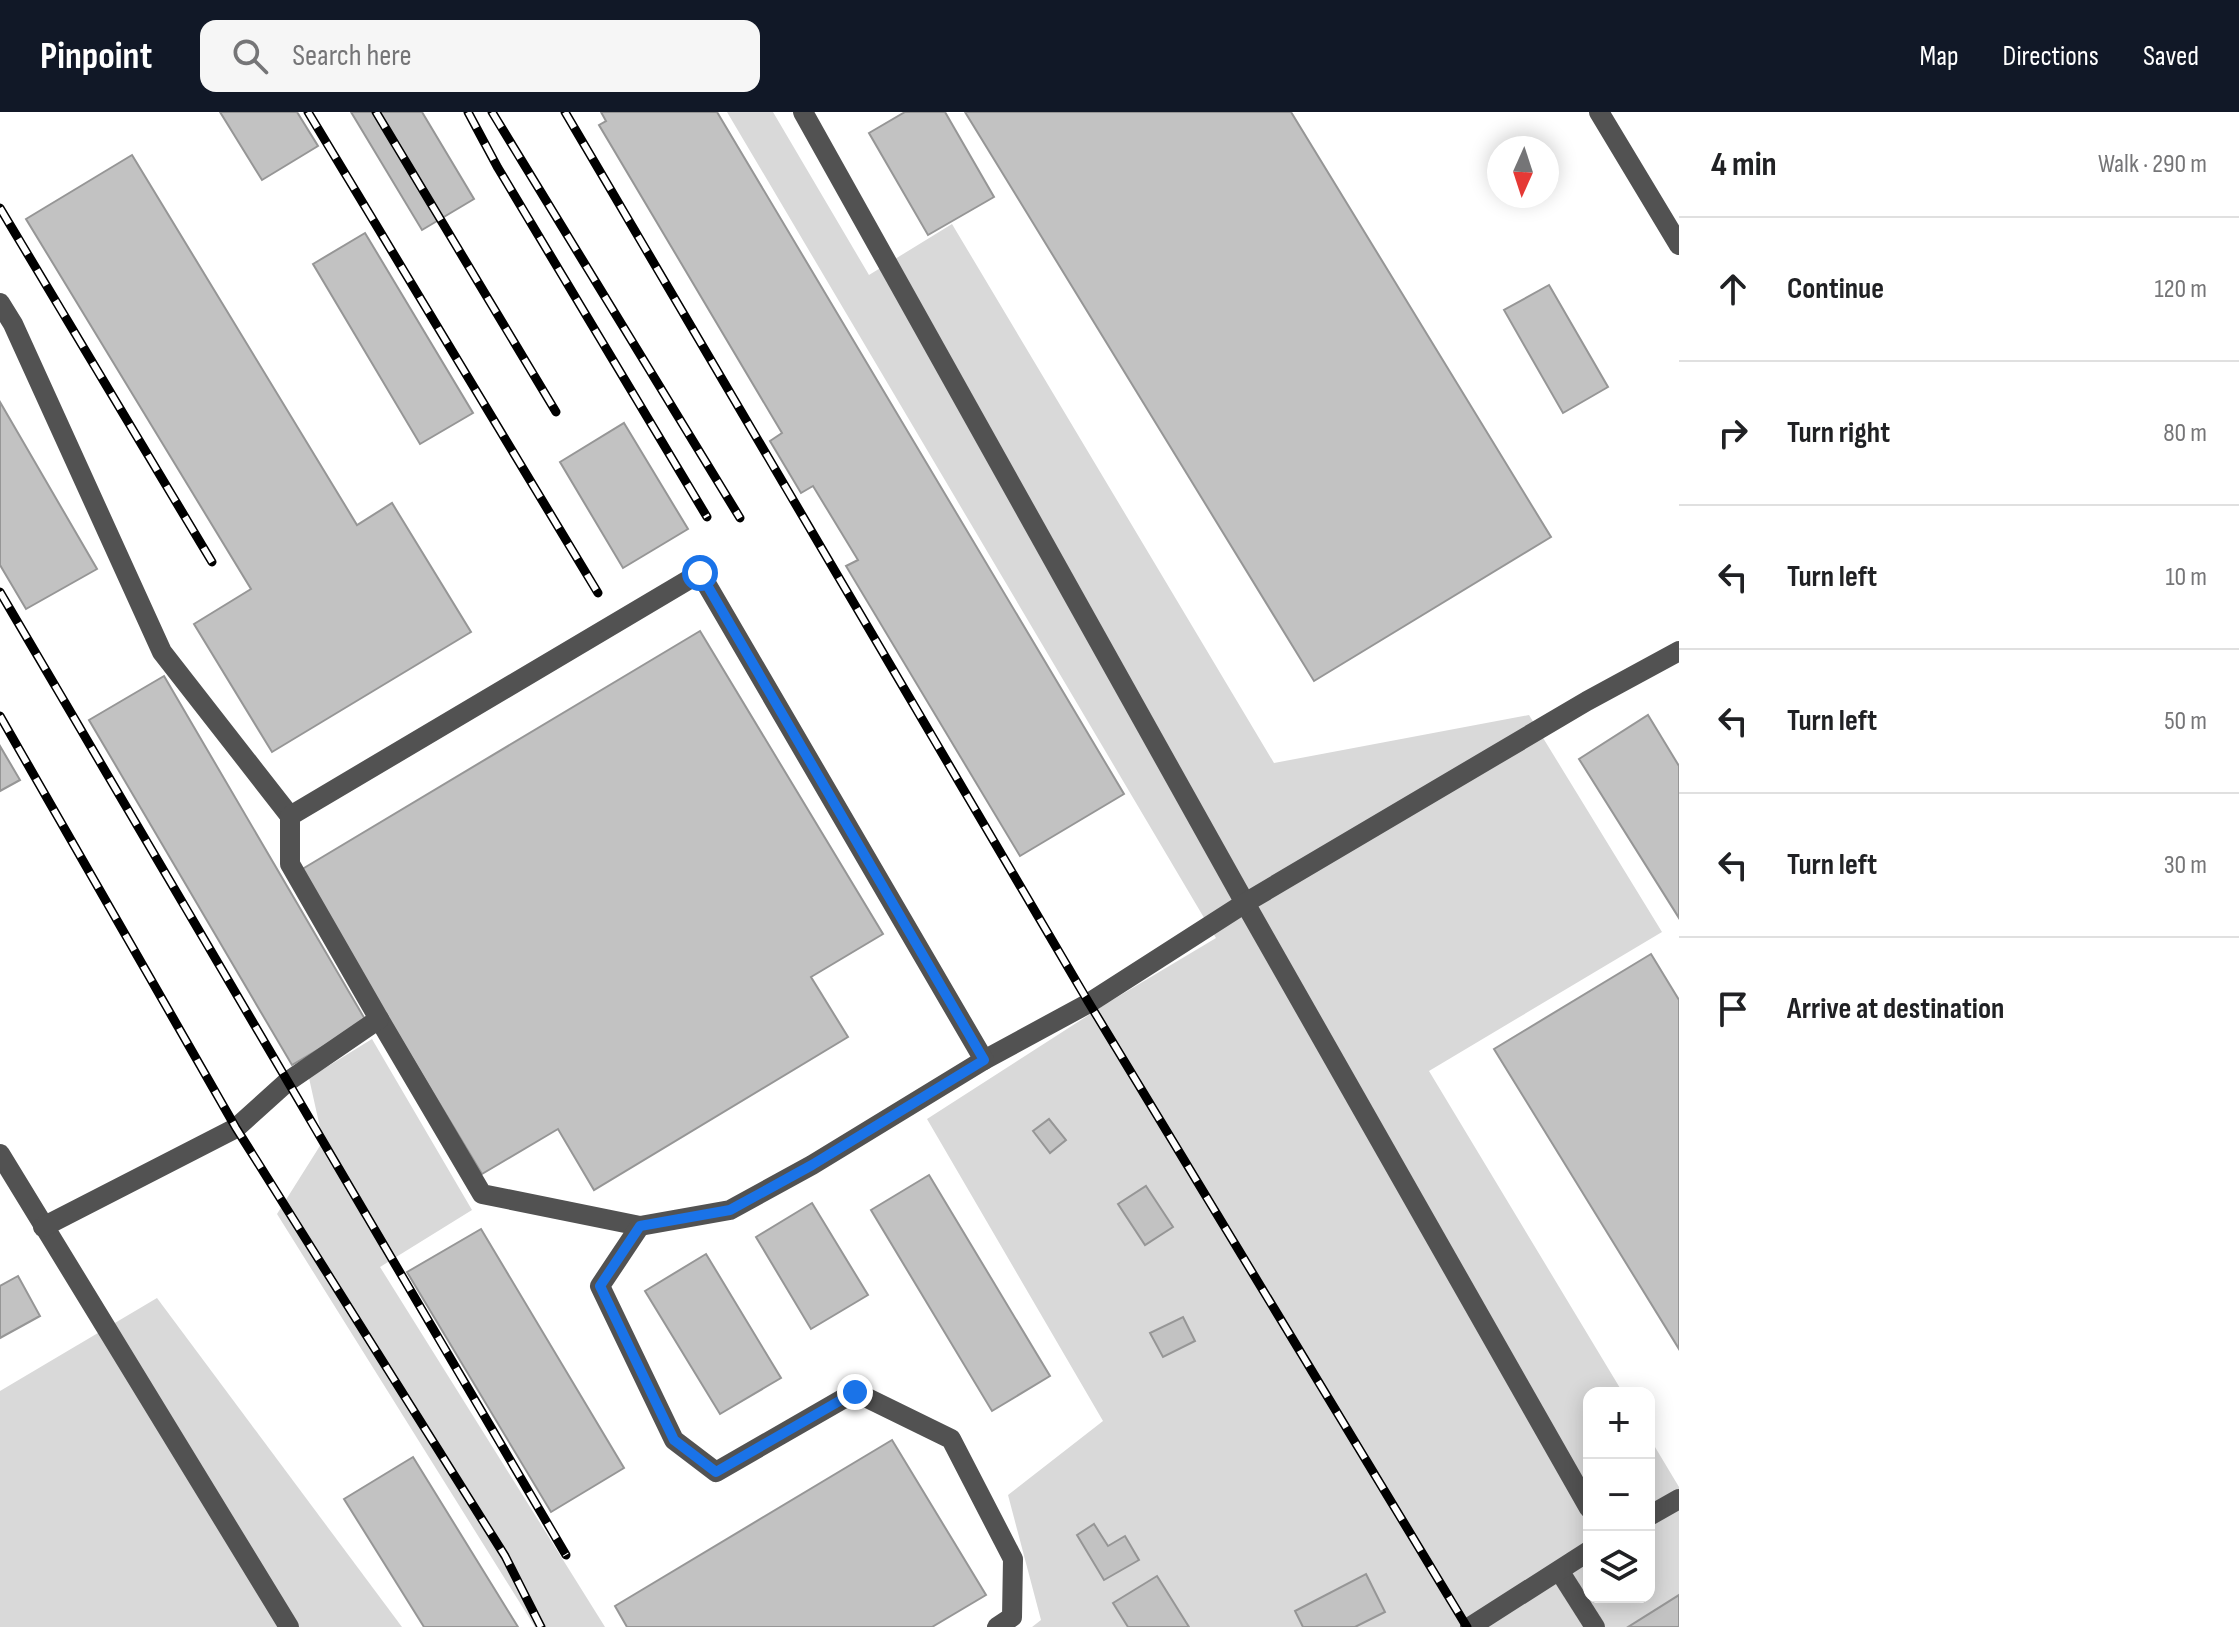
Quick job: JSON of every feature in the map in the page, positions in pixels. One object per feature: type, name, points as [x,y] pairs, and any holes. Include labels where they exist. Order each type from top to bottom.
[{"type":"lane","points":[[828,112],[808,119],[1245,903],[1583,1497]]},
{"type":"lane","points":[[1599,112],[1679,245]]},
{"type":"lane","points":[[0,303],[13,324],[162,652],[290,816],[290,864],[482,1194],[640,1226],[730,1210],[812,1165],[984,1060],[1089,1003],[1245,903],[1587,701],[1679,651]]},
{"type":"lane","points":[[290,816],[700,573],[984,1060]]},
{"type":"lane","points":[[43,1227],[236,1128],[287,1082],[379,1019]]},
{"type":"lane","points":[[0,1154],[289,1627]]},
{"type":"lane","points":[[640,1226],[600,1286],[674,1440],[716,1472],[855,1392],[951,1439],[1013,1559],[1012,1617],[997,1627]]},
{"type":"lane","points":[[1655,1513],[1679,1499]]},
{"type":"lane","points":[[1470,1627],[1583,1555]]},
{"type":"lane","points":[[1560,1572],[1595,1627]]},
{"type":"shaded area","points":[[727,112],[773,112],[869,275],[952,224],[1274,763],[1529,715],[1662,932],[1429,1071],[1619,1387],[1583,1387],[1583,1603],[1655,1603],[1655,1447],[1679,1487],[1679,1627],[1032,1627],[1041,1620],[1008,1495],[1103,1421],[927,1119],[1109,1002],[1216,938]]},
{"type":"shaded area","points":[[372,1039],[472,1210],[380,1267],[605,1627],[535,1627],[277,1214],[323,1141],[309,1078]]},
{"type":"shaded area","points":[[157,1298],[402,1627],[0,1627],[0,1391]]},
{"type":"building","points":[[220,112],[297,112],[318,146],[262,180]]},
{"type":"building","points":[[351,112],[422,112],[474,199],[422,230]]},
{"type":"building","points":[[601,112],[717,112],[1124,794],[1020,856],[846,566],[858,560],[813,486],[801,493],[770,441],[782,433],[599,125],[606,121]]},
{"type":"building","points":[[905,112],[945,112],[994,197],[928,235],[869,133]]},
{"type":"building","points":[[965,112],[1291,112],[1551,537],[1314,681]]},
{"type":"building","points":[[132,155],[357,525],[392,503],[471,632],[272,752],[194,624],[251,589],[26,219]]},
{"type":"building","points":[[365,233],[473,413],[420,444],[313,264]]},
{"type":"building","points":[[1549,285],[1608,387],[1563,413],[1504,310]]},
{"type":"building","points":[[0,402],[97,569],[26,609],[0,565]]},
{"type":"building","points":[[624,423],[688,529],[623,568],[560,462]]},
{"type":"building","points":[[700,631],[883,934],[811,977],[848,1037],[594,1190],[558,1129],[482,1174],[299,871]]},
{"type":"building","points":[[164,676],[366,1021],[292,1065],[89,720]]},
{"type":"building","points":[[1648,715],[1679,766],[1679,918],[1579,759]]},
{"type":"building","points":[[0,746],[20,780],[0,791]]},
{"type":"building","points":[[1651,954],[1679,1000],[1679,1349],[1494,1049]]},
{"type":"building","points":[[1049,1119],[1066,1140],[1050,1153],[1033,1131]]},
{"type":"building","points":[[929,1175],[1050,1376],[992,1411],[871,1210]]},
{"type":"building","points":[[1146,1186],[1173,1227],[1145,1245],[1118,1204]]},
{"type":"building","points":[[812,1203],[868,1295],[811,1329],[756,1237]]},
{"type":"building","points":[[481,1229],[624,1468],[551,1512],[407,1272]]},
{"type":"building","points":[[706,1254],[781,1378],[720,1414],[645,1291]]},
{"type":"building","points":[[18,1276],[40,1316],[0,1338],[0,1286]]},
{"type":"building","points":[[1183,1317],[1195,1341],[1163,1357],[1150,1333]]},
{"type":"building","points":[[892,1440],[986,1595],[932,1627],[627,1627],[615,1606]]},
{"type":"building","points":[[413,1457],[518,1627],[424,1627],[344,1499]]},
{"type":"building","points":[[1094,1524],[1108,1546],[1125,1536],[1139,1560],[1104,1580],[1077,1535]]},
{"type":"building","points":[[1366,1574],[1385,1612],[1355,1627],[1303,1627],[1295,1611]]},
{"type":"building","points":[[1157,1576],[1189,1627],[1128,1627],[1113,1603]]},
{"type":"building","points":[[1679,1595],[1679,1627],[1628,1627]]},
{"type":"railway","points":[[308,112],[598,593]]},
{"type":"railway","points":[[376,112],[556,412]]},
{"type":"railway","points":[[468,112],[498,168],[707,517]]},
{"type":"railway","points":[[492,112],[740,518]]},
{"type":"railway","points":[[565,112],[1089,1003],[1467,1627]]},
{"type":"railway","points":[[0,208],[212,562]]},
{"type":"railway","points":[[0,592],[566,1555]]},
{"type":"railway","points":[[0,716],[236,1128],[505,1556],[541,1627]]},
{"type":"route","points":[[700,573],[984,1060],[812,1165],[730,1210],[640,1226],[600,1286],[674,1440],[716,1472],[855,1392]]}]
